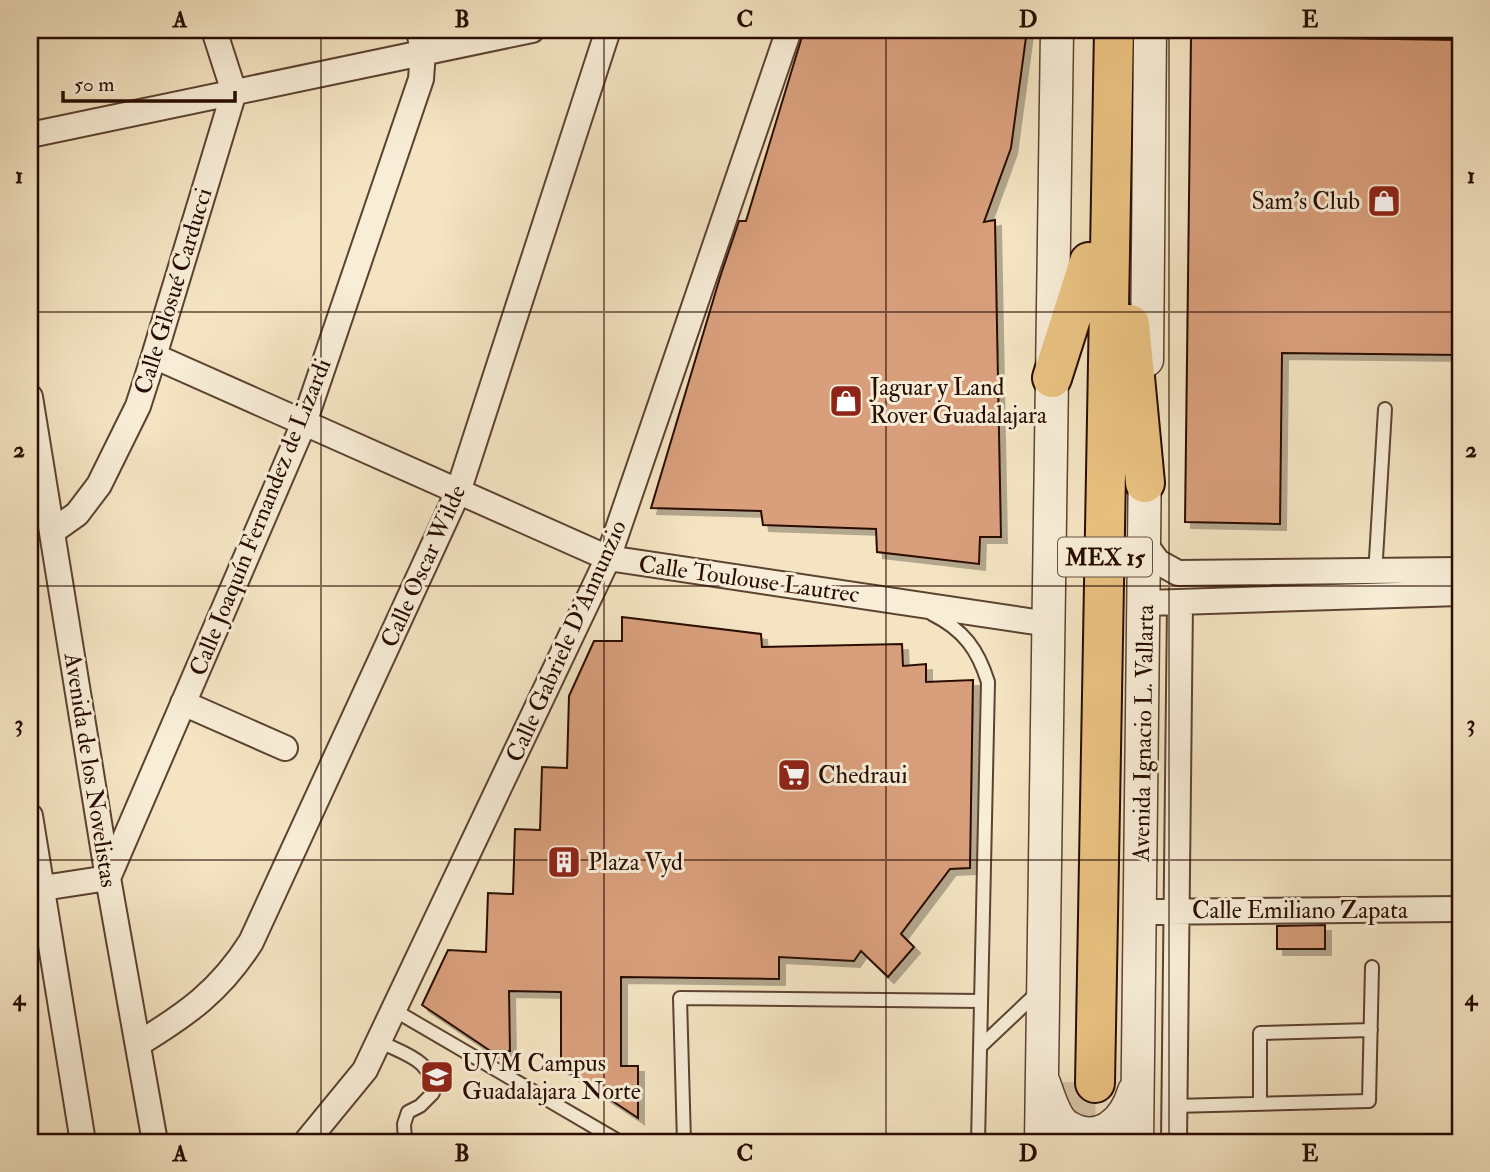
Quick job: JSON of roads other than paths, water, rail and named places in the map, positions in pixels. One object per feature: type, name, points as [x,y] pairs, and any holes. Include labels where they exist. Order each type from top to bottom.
[{"type":"highway","name":"Avenida Ignacio L. Vallarta","points":[[1071,1081],[1092,30]]},
{"type":"highway","name":"Avenida Ignacio L. Vallarta","points":[[1071,1081],[1113,136],[1114,30]]},
{"type":"highway","points":[[1113,136],[1145,483]]},
{"type":"highway","points":[[1052,378],[1089,262]]},
{"type":"street","points":[[214,30],[234,92]]},
{"type":"street","points":[[30,135],[234,92],[421,41],[532,30]]},
{"type":"street","name":"Calle Oscar Wilde","points":[[138,1044],[187,1014],[218,987],[251,942],[458,492],[608,30]]},
{"type":"street","name":"Calle Gabriele D'Annunzio","points":[[306,1142],[365,1070],[608,558],[789,30]]},
{"type":"street","name":"Avenida Ignacio L. Vallarta","points":[[1041,1142],[1071,1081],[1043,987],[1057,30]]},
{"type":"street","name":"Avenida Ignacio L. Vallarta","points":[[1137,1142],[1146,603],[1144,543],[1150,30]]},
{"type":"street","name":"Calle Joaquín Fernandez de Lizardi","points":[[108,878],[304,423],[421,79],[421,41]]},
{"type":"street","name":"Calle Glosué Carducci","points":[[53,531],[78,514],[99,485],[138,406],[234,92]]},
{"type":"street","name":"Calle Toulouse Lautrec","points":[[154,356],[608,558],[1049,624]]},
{"type":"street","name":"Avenida de los Novelistas","points":[[30,397],[108,878],[155,1142]]},
{"type":"street","points":[[1144,543],[1158,562],[1178,573],[1374,584],[1460,593]]},
{"type":"street","points":[[1146,603],[1180,603],[1374,584],[1460,570]]},
{"type":"street","points":[[1174,1142],[1180,603]]},
{"type":"street","points":[[183,703],[285,748]]},
{"type":"street","points":[[30,816],[36,890],[83,1142]]},
{"type":"street","points":[[36,890],[108,878]]},
{"type":"street","name":"Calle Emiliano Zapata","points":[[1139,912],[1460,909]]},
{"type":"street","points":[[1071,1081],[1052,1105],[1066,1126],[1091,1134],[1117,1125],[1130,1104],[1137,1079]]},
{"type":"lane","points":[[1374,584],[1385,409]]},
{"type":"lane","points":[[910,603],[949,623],[979,653],[988,682],[978,1142]]},
{"type":"lane","points":[[1174,1106],[1369,1101],[1372,967]]},
{"type":"lane","points":[[980,1047],[1043,987]]},
{"type":"lane","points":[[684,1142],[681,998],[981,1001]]},
{"type":"lane","points":[[394,1010],[620,1142]]},
{"type":"lane","points":[[1260,1103],[1260,1033],[1371,1030]]},
{"type":"lane","points":[[379,1041],[425,1064],[433,1080],[433,1093],[420,1106],[408,1112],[404,1124],[405,1142]]},
{"type":"tunnel","points":[[1076,1082],[1077,1142]]},
{"type":"place","name":"Sam's Club","points":[[1384,201]]},
{"type":"place","name":"Jaguar y Land Rover Guadalajara","points":[[846,401]]},
{"type":"place","name":"Chedraui","points":[[794,775]]},
{"type":"place","name":"Plaza Vyd","points":[[564,862]]},
{"type":"place","name":"UVM Campus Guadalajara Norte","points":[[437,1077]]}]
